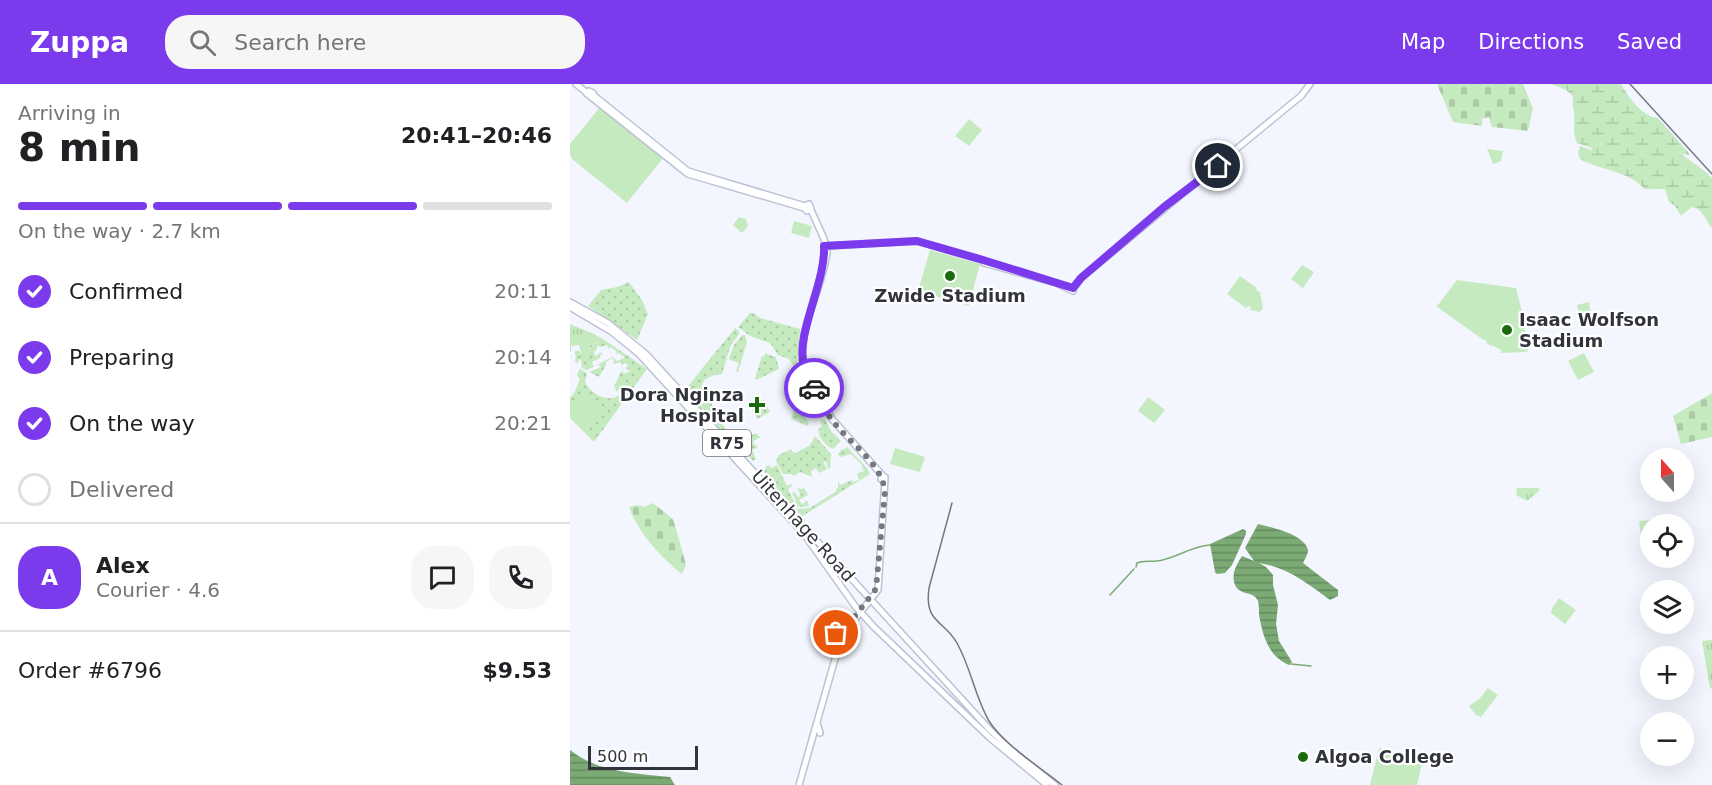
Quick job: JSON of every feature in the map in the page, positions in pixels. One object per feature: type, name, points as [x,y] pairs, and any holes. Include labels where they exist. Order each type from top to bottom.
[{"type":"main road","points":[[578,84],[688,171],[807,209],[828,246],[830,252],[826,256]]},
{"type":"main road","points":[[828,246],[917,241],[1073,289],[1185,191],[1214,170],[1301,96],[1310,84]]},
{"type":"main road","points":[[799,785],[839,645],[836,633],[848,625],[873,597],[882,539],[885,491],[883,478],[876,467],[832,419],[804,368],[804,342],[828,246]]},
{"type":"main road","points":[[820,279],[828,246]]},
{"type":"main road","name":"Uitenhage Road","points":[[570,302],[608,324],[641,349],[863,592],[873,597],[876,606],[990,730],[1007,747],[1055,785]]},
{"type":"main road","name":"Uitenhage Road","points":[[570,307],[616,335],[643,358],[804,534],[858,614],[990,738],[1047,785]]},
{"type":"main road","points":[[810,742],[820,735],[817,718]]},
{"type":"green space","points":[[1437,84],[1523,84],[1533,108],[1528,131],[1492,127],[1489,117],[1482,119],[1482,126],[1453,122]]},
{"type":"green space","points":[[1551,84],[1621,84],[1636,105],[1646,114],[1658,118],[1689,155],[1680,153],[1712,178],[1712,228],[1696,208],[1692,207],[1681,216],[1675,206],[1669,202],[1665,189],[1644,189],[1623,174],[1580,159],[1578,153],[1580,146],[1591,150],[1592,148],[1577,143],[1575,139],[1573,96],[1566,90]]},
{"type":"green space","points":[[600,107],[663,158],[627,203],[572,159],[570,154],[570,144]]},
{"type":"green space","points":[[969,119],[982,130],[969,146],[955,136]]},
{"type":"green space","points":[[1487,149],[1503,151],[1501,161],[1493,164]]},
{"type":"green space","points":[[739,217],[746,219],[748,226],[742,233],[733,225]]},
{"type":"green space","points":[[794,221],[812,226],[809,238],[791,233]]},
{"type":"green space","name":"Zwide Stadium","points":[[930,250],[980,264],[968,306],[918,291]]},
{"type":"green space","points":[[1302,265],[1314,272],[1303,288],[1291,279]]},
{"type":"green space","points":[[1240,276],[1260,292],[1263,308],[1260,312],[1250,310],[1251,307],[1248,306],[1246,308],[1227,294]]},
{"type":"green space","points":[[1457,280],[1516,288],[1523,316],[1528,350],[1526,352],[1501,353],[1501,350],[1486,343],[1487,341],[1436,306]]},
{"type":"green space","points":[[629,282],[642,300],[648,314],[637,340],[588,306],[601,290]]},
{"type":"green space","points":[[1589,302],[1593,324],[1581,326],[1577,305]]},
{"type":"green space","points":[[750,313],[800,329],[797,367],[795,368],[789,359],[778,355],[770,343],[750,336],[738,327]]},
{"type":"green space","points":[[570,324],[608,342],[600,340],[585,354],[581,353],[579,345],[571,346],[570,352]]},
{"type":"green space","points":[[735,328],[739,334],[730,347],[722,374],[704,380],[702,386],[733,443],[787,503],[798,509],[810,508],[835,492],[838,481],[840,485],[859,480],[857,474],[853,475],[864,471],[861,464],[851,454],[840,457],[838,454],[847,447],[870,474],[801,517],[789,506],[684,391]]},
{"type":"green space","points":[[742,335],[745,335],[747,342],[738,372],[736,371],[739,363],[729,358],[734,345]]},
{"type":"green space","points":[[603,339],[647,369],[594,442],[570,418],[570,397],[580,380],[577,375],[580,369],[587,373],[585,382],[593,392],[610,398],[621,394],[625,389],[621,387],[617,392],[614,386],[621,372],[626,370],[623,374],[630,371],[626,368],[618,370],[628,365],[625,363],[622,365],[621,362],[613,364],[612,358],[606,362],[599,377],[589,372],[601,367],[595,366],[612,357],[617,361],[624,358],[622,355],[621,358],[621,354],[617,355],[616,351],[610,347],[609,349],[607,345],[597,346],[595,356],[602,352],[602,356],[600,354],[600,358],[592,362],[594,367],[588,371],[581,367],[581,359],[578,363],[575,362],[575,351],[579,350],[580,353],[586,354],[597,341]]},
{"type":"green space","points":[[765,353],[776,357],[779,369],[756,380],[762,356],[764,357]]},
{"type":"green space","points":[[1584,353],[1594,372],[1578,380],[1568,361]]},
{"type":"green space","points":[[792,392],[808,426],[791,419],[796,408],[788,394]]},
{"type":"green space","points":[[1712,393],[1712,437],[1681,444],[1673,416]]},
{"type":"green space","points":[[584,395],[603,414],[589,428],[570,410]]},
{"type":"green space","points":[[1148,397],[1165,410],[1154,423],[1138,411]]},
{"type":"green space","points":[[764,400],[770,412],[757,419],[751,407],[754,405],[757,411],[763,408],[760,402]]},
{"type":"green space","points":[[825,419],[831,431],[841,441],[833,449],[823,441],[818,430],[822,426],[820,421]]},
{"type":"green space","points":[[756,433],[761,438],[753,442],[758,447],[752,450],[756,459],[753,461],[738,445]]},
{"type":"green space","points":[[815,436],[831,454],[830,468],[828,469],[826,461],[823,462],[827,469],[819,473],[816,468],[811,471],[812,477],[800,472],[794,476],[783,474],[776,461],[779,455],[791,449],[794,454],[810,445]]},
{"type":"green space","points":[[895,448],[925,457],[920,472],[890,464]]},
{"type":"green space","points":[[769,465],[771,468],[777,465],[787,486],[791,484],[792,486],[788,489],[794,503],[789,502],[766,477],[765,467]]},
{"type":"green space","points":[[797,488],[804,488],[808,495],[799,500],[802,504],[807,501],[809,506],[795,506],[796,501],[792,493],[795,492],[798,497],[801,496]]},
{"type":"green space","points":[[1517,488],[1539,488],[1539,491],[1527,501],[1516,495]]},
{"type":"green space","points":[[653,503],[674,522],[686,564],[682,574],[651,544],[638,526],[629,507],[637,505],[644,507]]},
{"type":"green space","points":[[1559,598],[1576,610],[1565,624],[1551,613]]},
{"type":"green space","points":[[1712,640],[1712,688],[1710,689],[1702,641]]},
{"type":"green space","points":[[1488,688],[1498,695],[1481,717],[1476,715],[1469,706]]},
{"type":"green space","points":[[1379,748],[1423,759],[1417,785],[1370,785]]},
{"type":"shaded area","points":[[1258,524],[1286,532],[1301,540],[1308,550],[1303,563],[1338,590],[1338,596],[1330,600],[1288,572],[1259,563],[1273,575],[1278,605],[1276,624],[1279,641],[1292,662],[1289,665],[1271,651],[1262,630],[1256,598],[1239,590],[1234,582],[1234,571],[1242,556],[1254,561],[1245,548]]},
{"type":"shaded area","points":[[1243,529],[1246,534],[1232,565],[1225,573],[1217,574],[1210,544]]},
{"type":"shaded area","points":[[570,750],[581,758],[605,768],[670,777],[675,785],[570,785]]},
{"type":"waterway","points":[[1136,567],[1140,562],[1164,560],[1210,545]]},
{"type":"waterway","points":[[1110,595],[1134,569]]},
{"type":"waterway","points":[[1291,664],[1311,666]]},
{"type":"railway","points":[[1630,84],[1712,174]]},
{"type":"railway","points":[[952,503],[929,588],[929,608],[932,615],[957,643],[989,721],[1013,747],[1062,785]]},
{"type":"way so far","points":[[814,388],[832,419],[876,467],[884,483],[885,491],[876,589],[848,625],[836,633]]},
{"type":"place","name":"Zwide Stadium","points":[[950,276]]},
{"type":"place","name":"Isaac Wolfson Stadium","points":[[1507,330]]},
{"type":"place","name":"Dora Nginza Hospital","points":[[757,405]]},
{"type":"place","name":"Algoa College","points":[[1303,757]]},
{"type":"route","points":[[814,388],[803,364],[804,342],[820,279],[824,246],[917,241],[1073,288],[1081,278],[1164,207],[1218,166]]}]
